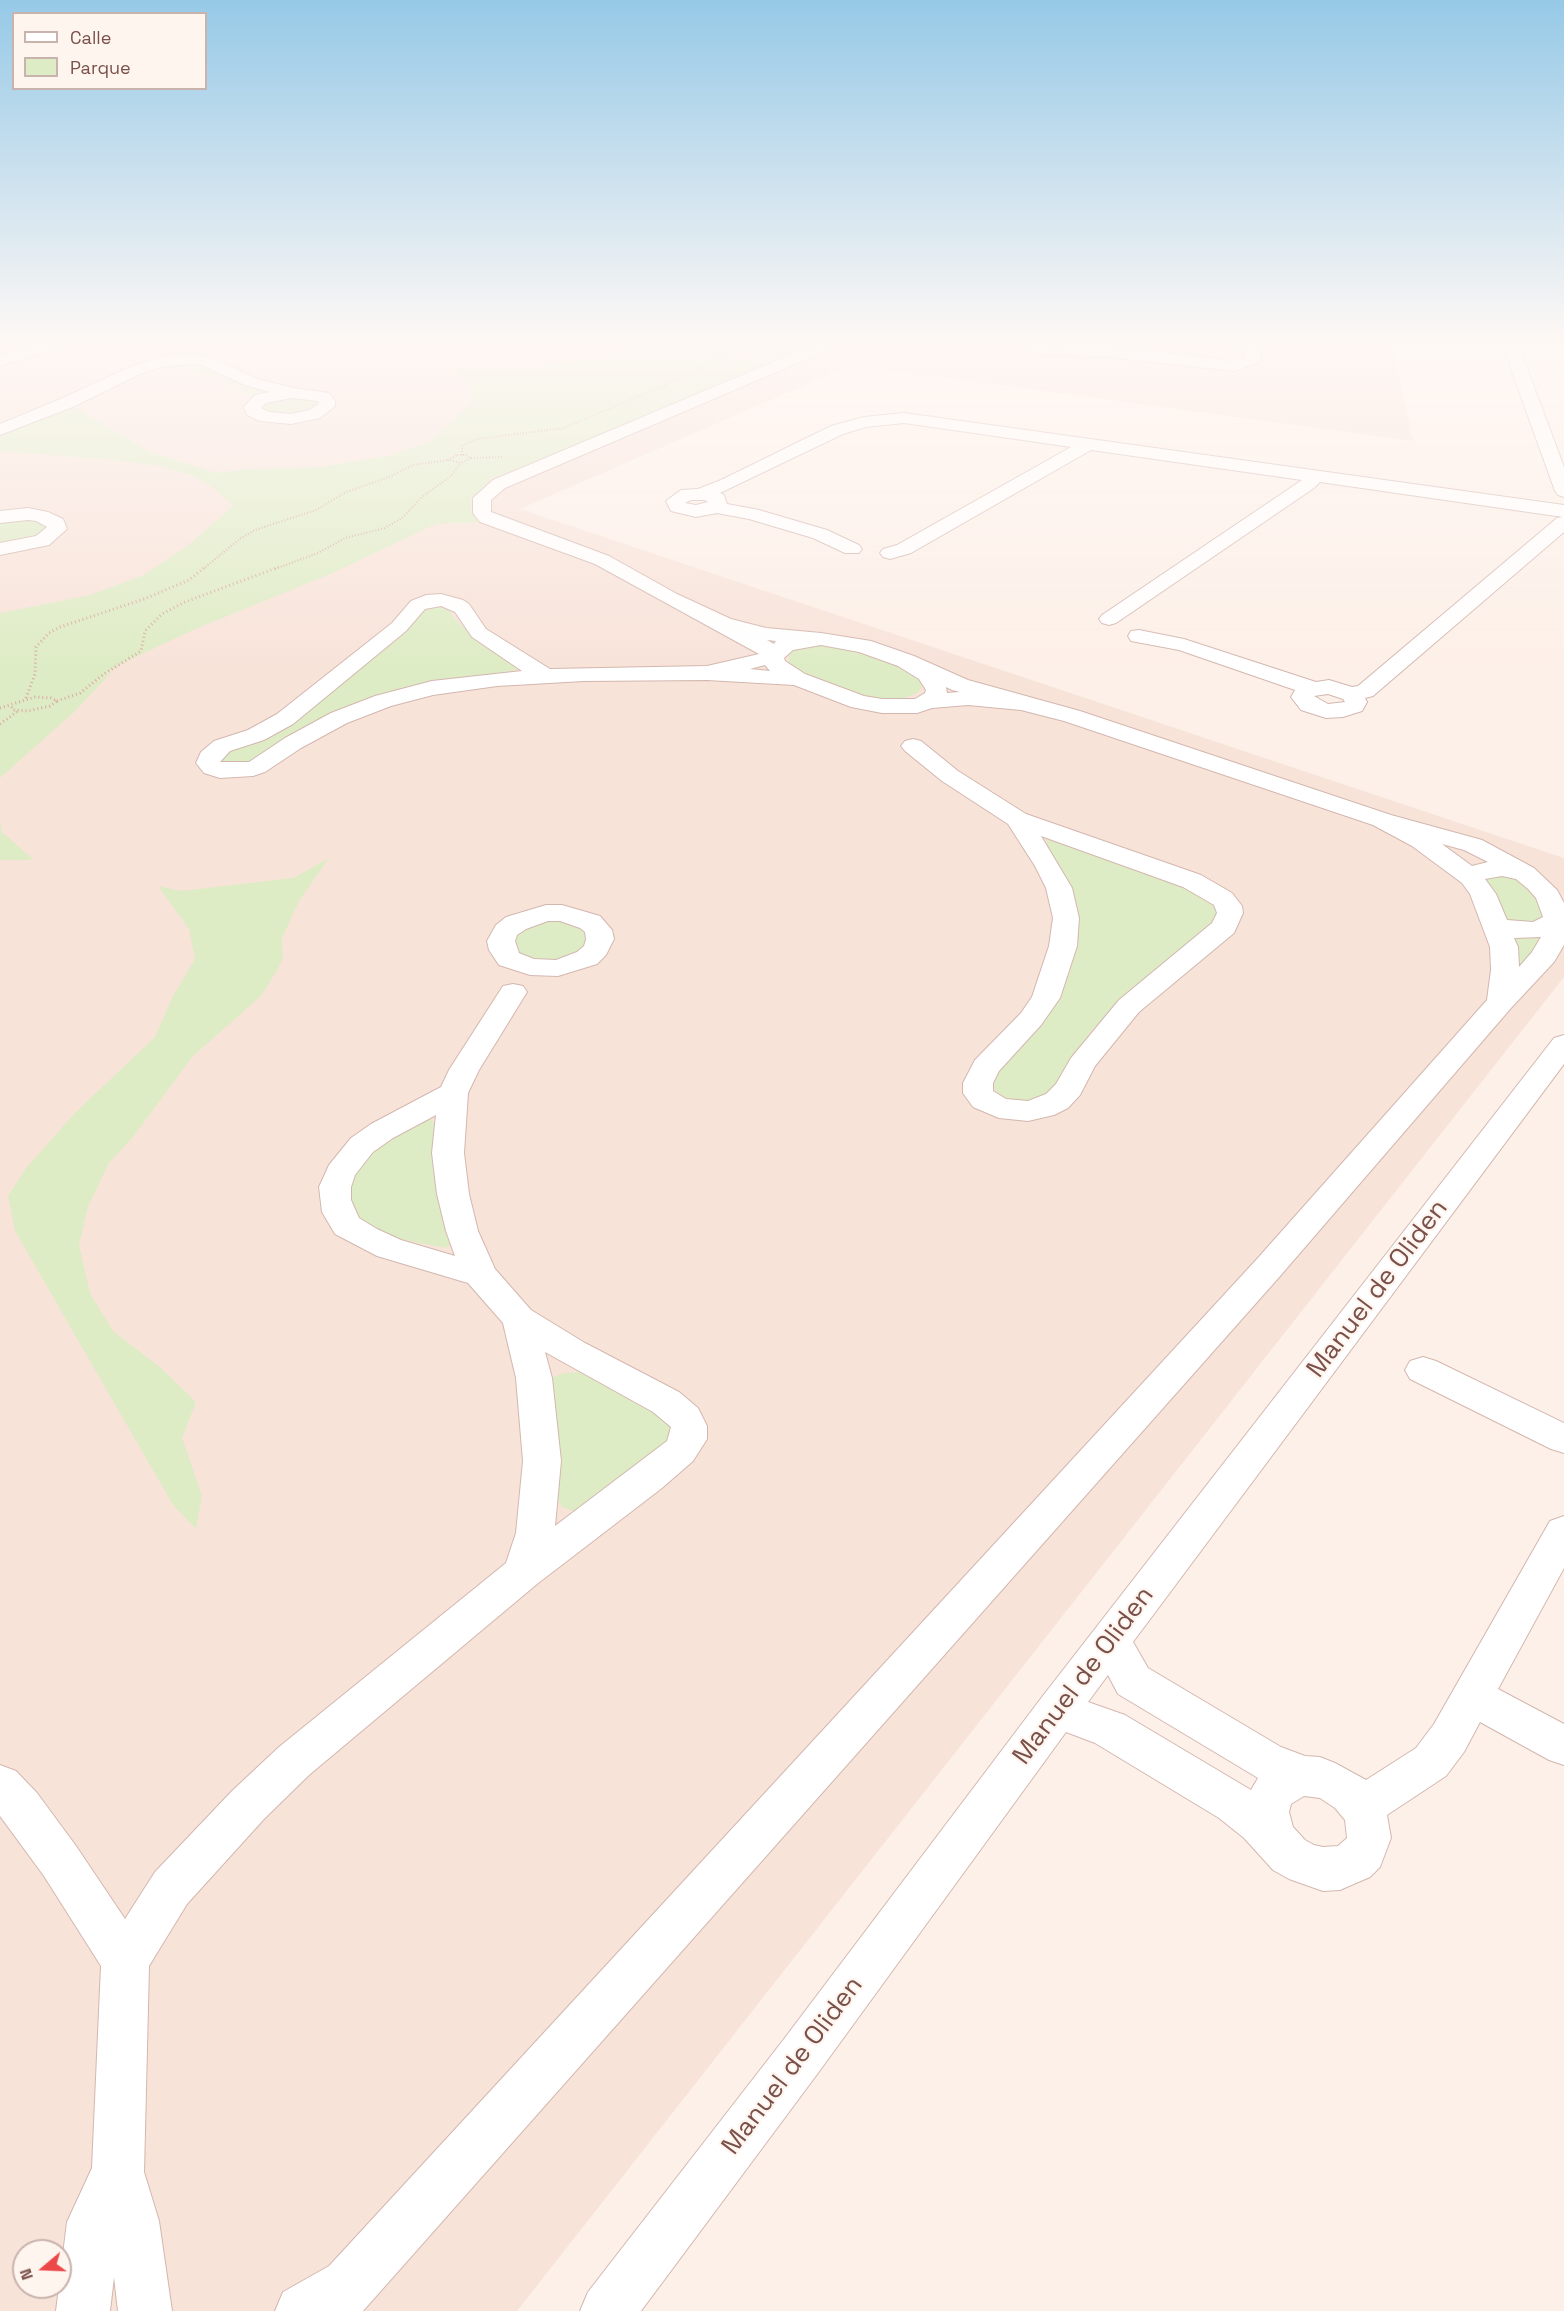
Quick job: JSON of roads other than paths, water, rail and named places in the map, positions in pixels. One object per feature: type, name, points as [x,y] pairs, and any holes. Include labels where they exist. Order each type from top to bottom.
[{"type":"street","points":[[575,452],[499,484],[482,498],[482,513],[487,518],[602,560],[724,624],[774,656]]},
{"type":"street","points":[[792,452],[727,484],[708,500],[820,534],[870,558],[904,549],[1074,452]]},
{"type":"street","points":[[1152,452],[1564,511]]},
{"type":"street","points":[[1550,452],[1564,490]]},
{"type":"street","points":[[1316,475],[1308,484],[1100,624],[1132,623],[1140,629],[1129,639],[1184,645],[1312,688],[1302,693],[1302,697],[1309,705],[1326,711],[1350,709],[1356,702],[1351,694],[1365,691],[1564,522]]},
{"type":"street","points":[[0,517],[41,516],[56,523],[57,529],[42,540],[0,549]]},
{"type":"street","points":[[545,676],[479,633],[462,608],[456,604],[441,600],[426,601],[418,604],[399,627],[285,719],[256,735],[222,746],[209,757],[208,763],[212,768],[220,771],[244,771],[257,767],[317,729],[383,701],[465,683],[612,672],[707,673],[797,679]]},
{"type":"street","points":[[302,2311],[341,2298],[1269,1267],[1544,956],[1558,931],[1558,920],[1548,896],[1526,873],[1473,845],[1382,820],[1072,716],[960,685],[863,646],[766,634],[724,624]]},
{"type":"street","points":[[707,673],[774,656],[785,645],[809,638]]},
{"type":"street","points":[[774,656],[775,664],[797,679],[829,693],[859,702],[882,706],[968,698],[1022,703]]},
{"type":"street","points":[[900,735],[911,714],[934,696],[937,690],[927,675],[916,666]]},
{"type":"street","points":[[859,702],[950,776],[1017,819],[1192,881],[1223,899],[1230,913],[1224,927],[1213,938],[1129,1005],[1081,1064],[1069,1088],[1057,1101],[1043,1108],[1028,1111],[999,1107],[984,1100],[978,1093],[978,1083],[986,1067],[1031,1019],[1046,998],[1063,946],[1066,918],[1059,888],[1048,866],[1017,819]]},
{"type":"street","points":[[1382,820],[1421,841],[1471,877],[1483,894],[1504,947],[1505,970],[1501,1002]]},
{"type":"street","points":[[1471,877],[1489,869],[1502,868],[1526,873]]},
{"type":"street","points":[[145,2311],[133,2221],[118,2172],[125,1961],[171,1888],[248,1805],[294,1761],[523,1572],[680,1451],[688,1439],[689,1426],[685,1418],[666,1402],[572,1352],[519,1318],[480,1275],[462,1231],[453,1194],[448,1153],[453,1093],[464,1070],[513,992],[539,975],[587,958],[596,949],[600,939],[598,930],[590,922],[562,913],[546,913],[516,923],[506,931],[501,940],[503,950],[509,959],[513,992]]},
{"type":"street","points":[[1496,925],[1509,930],[1526,932],[1538,930],[1558,920]]},
{"type":"street","points":[[509,959],[530,968],[558,968]]},
{"type":"street","name":"Manuel de Oliden","points":[[607,2311],[808,2046],[1057,1710],[1564,1044]]},
{"type":"street","points":[[453,1093],[382,1131],[362,1145],[340,1172],[335,1187],[335,1200],[338,1212],[347,1226],[365,1238],[389,1248],[480,1275]]},
{"type":"street","points":[[519,1318],[534,1378],[542,1461],[535,1533],[523,1572]]},
{"type":"street","points":[[1423,1370],[1564,1439]]},
{"type":"street","points":[[1362,1807],[1431,1762],[1449,1738],[1559,1551]]},
{"type":"street","points":[[1110,1641],[1133,1681],[1266,1761],[1304,1776]]},
{"type":"street","points":[[1472,1696],[1564,1746]]},
{"type":"street","points":[[1057,1710],[1110,1729],[1235,1804],[1260,1824],[1277,1842],[1290,1855],[1305,1864],[1323,1869],[1340,1868],[1354,1862],[1364,1852],[1369,1838],[1368,1822],[1362,1807],[1351,1794],[1336,1784],[1320,1777],[1304,1776],[1289,1779],[1277,1787],[1269,1798],[1267,1812],[1269,1827],[1277,1842]]},
{"type":"street","points":[[0,1785],[21,1807],[60,1861],[125,1961]]},
{"type":"street","points":[[82,2311],[93,2222],[118,2172]]}]
